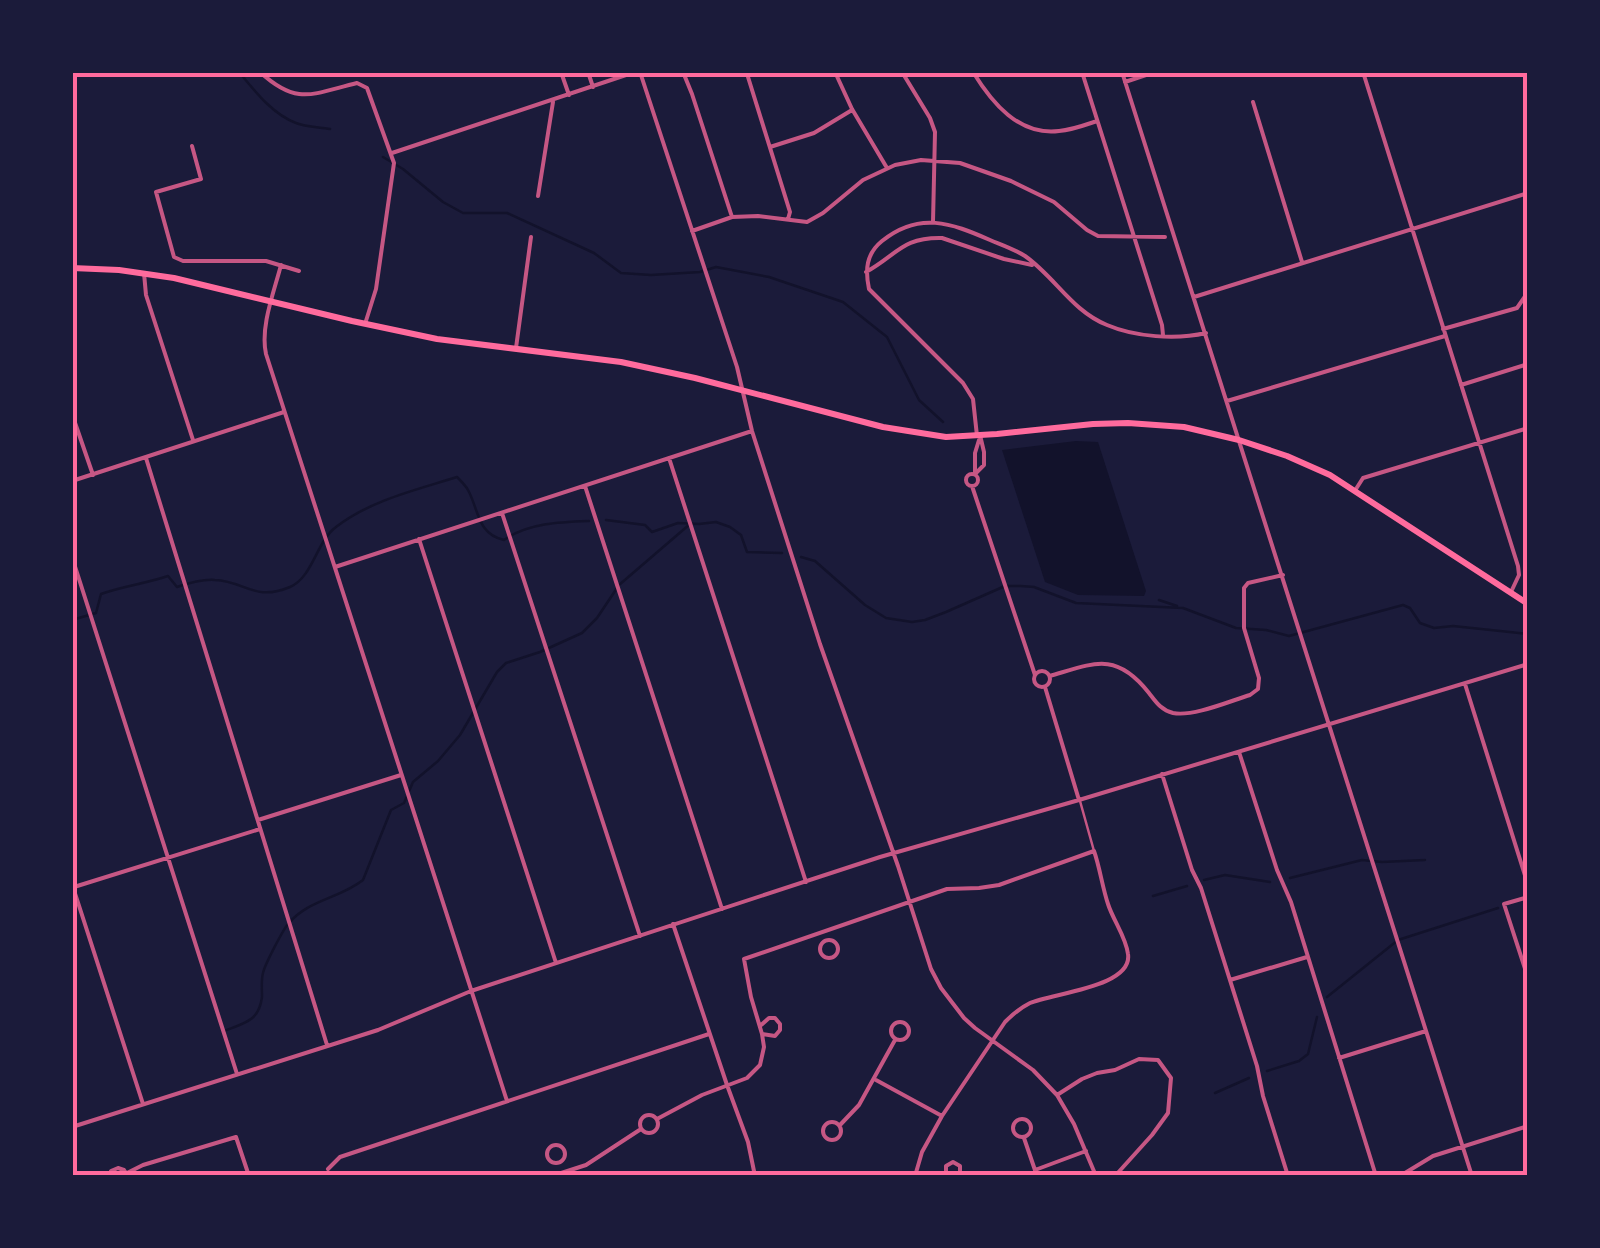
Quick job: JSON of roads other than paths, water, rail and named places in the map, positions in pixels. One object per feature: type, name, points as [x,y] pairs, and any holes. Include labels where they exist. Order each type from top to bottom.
[{"type":"main road","points":[[72,268],[144,273],[202,283],[437,339],[621,362],[897,430],[978,436],[1120,423],[1184,427],[1240,440],[1315,467],[1528,604]]},
{"type":"street","points":[[260,72],[281,90],[298,96],[357,83],[367,88],[394,163],[376,288],[365,324]]},
{"type":"street","points":[[561,72],[569,95]]},
{"type":"street","points":[[588,72],[593,88]]},
{"type":"street","points":[[392,153],[638,72],[744,391],[752,432],[820,644],[927,959],[941,988],[964,1018],[1033,1070],[1057,1095],[1096,1176]]},
{"type":"street","points":[[683,72],[732,217]]},
{"type":"street","points":[[749,72],[790,212],[788,219]]},
{"type":"street","points":[[835,72],[852,109],[888,168]]},
{"type":"street","points":[[902,72],[935,132],[933,222]]},
{"type":"street","points":[[973,72],[992,102],[1024,125],[1060,132],[1098,121]]},
{"type":"street","points":[[1082,72],[1163,335]]},
{"type":"street","points":[[1122,72],[1472,1176]]},
{"type":"street","points":[[1125,82],[1155,72]]},
{"type":"street","points":[[1363,72],[1519,572],[1511,592]]},
{"type":"street","points":[[538,196],[553,100]]},
{"type":"street","points":[[1253,102],[1302,262]]},
{"type":"street","points":[[770,147],[814,133],[852,109]]},
{"type":"street","points":[[192,146],[201,178],[156,192],[171,251],[178,260],[266,261],[299,271]]},
{"type":"street","points":[[692,231],[732,217],[806,222],[863,180],[888,168],[908,162],[936,161],[976,167],[1029,189],[1062,207],[1098,236],[1165,237]]},
{"type":"street","points":[[1194,296],[1528,193]]},
{"type":"street","points":[[1079,800],[1044,687],[1035,683],[972,486],[966,478],[984,464],[973,399],[963,384],[871,292],[867,262],[872,250],[892,234],[909,226],[945,222],[1012,249],[1036,266],[1084,313],[1109,326],[1140,334],[1206,333]]},
{"type":"street","points":[[516,348],[531,237]]},
{"type":"street","points":[[866,272],[902,246],[935,238],[1036,266]]},
{"type":"street","points":[[281,265],[264,344],[507,1101]]},
{"type":"street","points":[[144,273],[146,295],[194,442]]},
{"type":"street","points":[[1443,329],[1516,308],[1526,294]]},
{"type":"street","points":[[1227,401],[1446,336]]},
{"type":"street","points":[[1461,385],[1528,364]]},
{"type":"street","points":[[72,481],[284,412]]},
{"type":"street","points":[[72,414],[92,475]]},
{"type":"street","points":[[1355,490],[1363,478],[1528,428]]},
{"type":"street","points":[[335,567],[752,432]]},
{"type":"street","points":[[146,458],[327,1046]]},
{"type":"street","points":[[669,458],[806,882]]},
{"type":"street","points":[[585,486],[722,909]]},
{"type":"street","points":[[502,514],[640,936]]},
{"type":"street","points":[[419,539],[556,963]]},
{"type":"street","points":[[72,557],[237,1074]]},
{"type":"street","points":[[1050,676],[1096,662],[1119,667],[1139,681],[1161,708],[1174,713],[1187,714],[1250,694],[1258,689],[1259,678],[1245,634],[1244,588],[1248,582],[1283,575]]},
{"type":"street","points":[[72,1127],[378,1030],[471,991],[893,853],[1528,664]]},
{"type":"street","points":[[1035,675],[1044,671],[1050,676]]},
{"type":"street","points":[[1044,687],[1050,676]]},
{"type":"street","points":[[1465,682],[1528,884]]},
{"type":"street","points":[[1238,750],[1308,956],[1376,1176]]},
{"type":"street","points":[[258,820],[402,774]]},
{"type":"street","points":[[1162,774],[1230,980],[1288,1176]]},
{"type":"street","points":[[144,1104],[76,908],[73,886],[260,829]]},
{"type":"street","points":[[657,1120],[702,1094],[747,1078],[760,1065],[764,1047],[744,959],[947,889],[999,884],[1094,850],[1109,908],[1128,952],[1128,963],[1108,980],[1024,1006],[1005,1022],[942,1116],[922,1152],[915,1176]]},
{"type":"street","points":[[1528,897],[1504,904],[1528,978]]},
{"type":"street","points":[[673,924],[748,1142],[755,1176]]},
{"type":"street","points":[[824,932],[826,940]]},
{"type":"street","points":[[1230,980],[1308,956]]},
{"type":"street","points":[[760,1026],[768,1018],[780,1024],[775,1036],[762,1034]]},
{"type":"street","points":[[1339,1058],[1426,1032]]},
{"type":"street","points":[[328,1170],[340,1157],[709,1034]]},
{"type":"street","points":[[840,1125],[859,1105],[895,1040]]},
{"type":"street","points":[[1057,1095],[1082,1079],[1139,1060],[1158,1060],[1171,1078],[1168,1113],[1116,1176]]},
{"type":"street","points":[[874,1079],[942,1116]]},
{"type":"street","points":[[644,1116],[657,1120],[654,1132],[641,1129],[644,1116]]},
{"type":"street","points":[[1400,1176],[1434,1156],[1528,1126]]},
{"type":"street","points":[[552,1176],[586,1166],[641,1129]]},
{"type":"street","points":[[1024,1137],[1036,1173],[1086,1151]]},
{"type":"street","points":[[109,1176],[118,1168],[127,1174],[143,1164],[236,1138],[249,1176]]},
{"type":"street","points":[[558,1162],[563,1172]]},
{"type":"street","points":[[946,1176],[946,1166],[953,1162],[960,1166],[960,1176]]},
{"type":"lane","points":[[1079,800],[1094,850]]},
{"type":"waterway","points":[[239,72],[279,114],[304,125],[330,129]]},
{"type":"waterway","points":[[383,157],[463,213],[507,213],[594,253],[621,273],[700,272],[716,267],[769,277],[843,302],[887,337],[919,400],[943,422]]},
{"type":"waterway","points":[[72,620],[96,613],[101,594],[168,576],[177,587],[210,580],[258,592],[290,587],[304,576],[336,527],[394,497],[457,477],[468,490],[484,527],[495,537],[504,540],[534,527],[589,521]]},
{"type":"waterway","points":[[606,520],[645,525],[652,532],[678,523],[716,522],[741,535],[747,552],[782,553]]},
{"type":"waterway","points":[[224,1031],[250,1020],[258,1011],[264,969],[288,924],[305,909],[363,880],[391,810],[404,803],[413,782],[460,735],[497,672],[506,663],[582,633],[619,585],[690,524]]},
{"type":"waterway","points":[[801,557],[815,561],[865,605],[886,618],[912,622],[1005,586],[1021,586],[1076,603],[1183,608],[1236,628],[1289,636],[1403,605],[1410,608],[1420,623],[1434,628],[1453,626],[1528,634]]},
{"type":"waterway","points":[[1159,600],[1177,606]]},
{"type":"waterway","points":[[1290,878],[1362,860],[1425,860]]},
{"type":"waterway","points":[[1204,880],[1225,875],[1270,882]]},
{"type":"waterway","points":[[1153,896],[1187,886]]},
{"type":"waterway","points":[[1327,997],[1398,940],[1498,908]]},
{"type":"waterway","points":[[1267,1071],[1299,1061],[1308,1054],[1317,1017]]},
{"type":"waterway","points":[[1215,1093],[1249,1078]]}]
